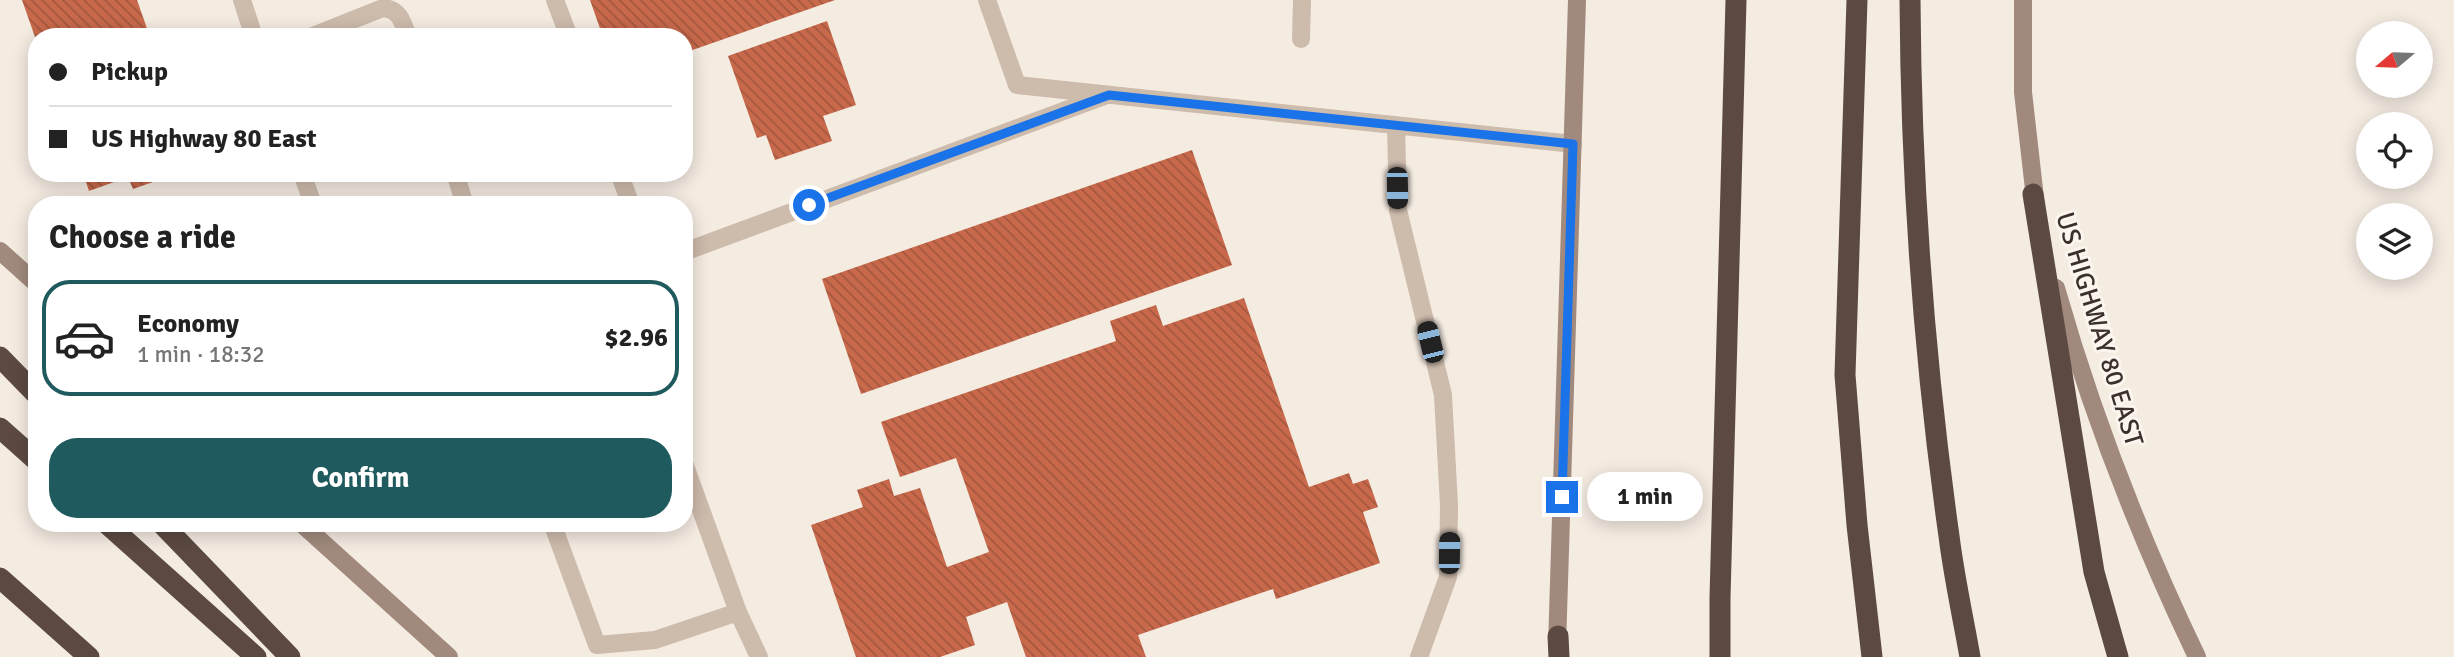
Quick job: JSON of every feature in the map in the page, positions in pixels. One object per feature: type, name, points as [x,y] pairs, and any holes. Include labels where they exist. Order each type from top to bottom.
[{"type":"highway","points":[[1720,657],[1736,0]]},
{"type":"highway","points":[[1857,0],[1845,375],[1857,526],[1872,657]]},
{"type":"highway","points":[[1910,0],[1910,89],[1923,314],[1949,538],[1970,657]]},
{"type":"highway","points":[[2033,194],[2094,572],[2118,657]]},
{"type":"highway","points":[[0,357],[28,386]]},
{"type":"highway","points":[[0,428],[28,453]]},
{"type":"highway","points":[[116,532],[256,657]]},
{"type":"highway","points":[[170,532],[290,657]]},
{"type":"highway","points":[[0,578],[89,657]]},
{"type":"main road","points":[[1551,657],[1558,650],[1577,0]]},
{"type":"main road","name":"US HIGHWAY 80 EAST","points":[[2023,0],[2023,92],[2033,194],[2076,357],[2137,525],[2197,657]]},
{"type":"main road","points":[[0,251],[28,276]]},
{"type":"main road","points":[[312,532],[449,657]]},
{"type":"lane","points":[[242,0],[251,28]]},
{"type":"lane","points":[[555,0],[566,28]]},
{"type":"lane","points":[[987,0],[1017,85],[1573,144]]},
{"type":"lane","points":[[1301,39],[1302,0]]},
{"type":"lane","points":[[333,28],[383,8],[398,14],[404,28]]},
{"type":"lane","points":[[693,249],[1109,95]]},
{"type":"lane","points":[[1396,125],[1398,209],[1443,395],[1449,505],[1448,577],[1419,657]]},
{"type":"lane","points":[[693,488],[738,612],[759,657]]},
{"type":"lane","points":[[555,532],[597,645],[654,640],[738,612]]},
{"type":"building","points":[[22,0],[137,0],[147,28],[32,28]]},
{"type":"building","points":[[590,0],[835,0],[693,50],[693,28],[600,28]]},
{"type":"building","points":[[827,21],[856,105],[823,116],[832,141],[775,160],[766,135],[757,138],[728,56]]},
{"type":"building","points":[[1192,150],[1232,265],[861,394],[822,279]]},
{"type":"building","points":[[86,182],[114,182],[89,191]]},
{"type":"building","points":[[130,182],[153,182],[133,189]]},
{"type":"building","points":[[1244,298],[1309,487],[1349,473],[1353,484],[1368,479],[1378,507],[1363,512],[1380,563],[1276,599],[1273,589],[1138,635],[1146,657],[1026,657],[1007,602],[966,617],[975,645],[940,657],[856,657],[811,525],[863,507],[857,490],[889,479],[894,496],[920,488],[947,567],[989,552],[956,458],[900,477],[881,422],[1116,341],[1110,321],[1156,305],[1163,326]]},
{"type":"route","points":[[809,205],[1109,95],[1573,144],[1562,497]]}]
